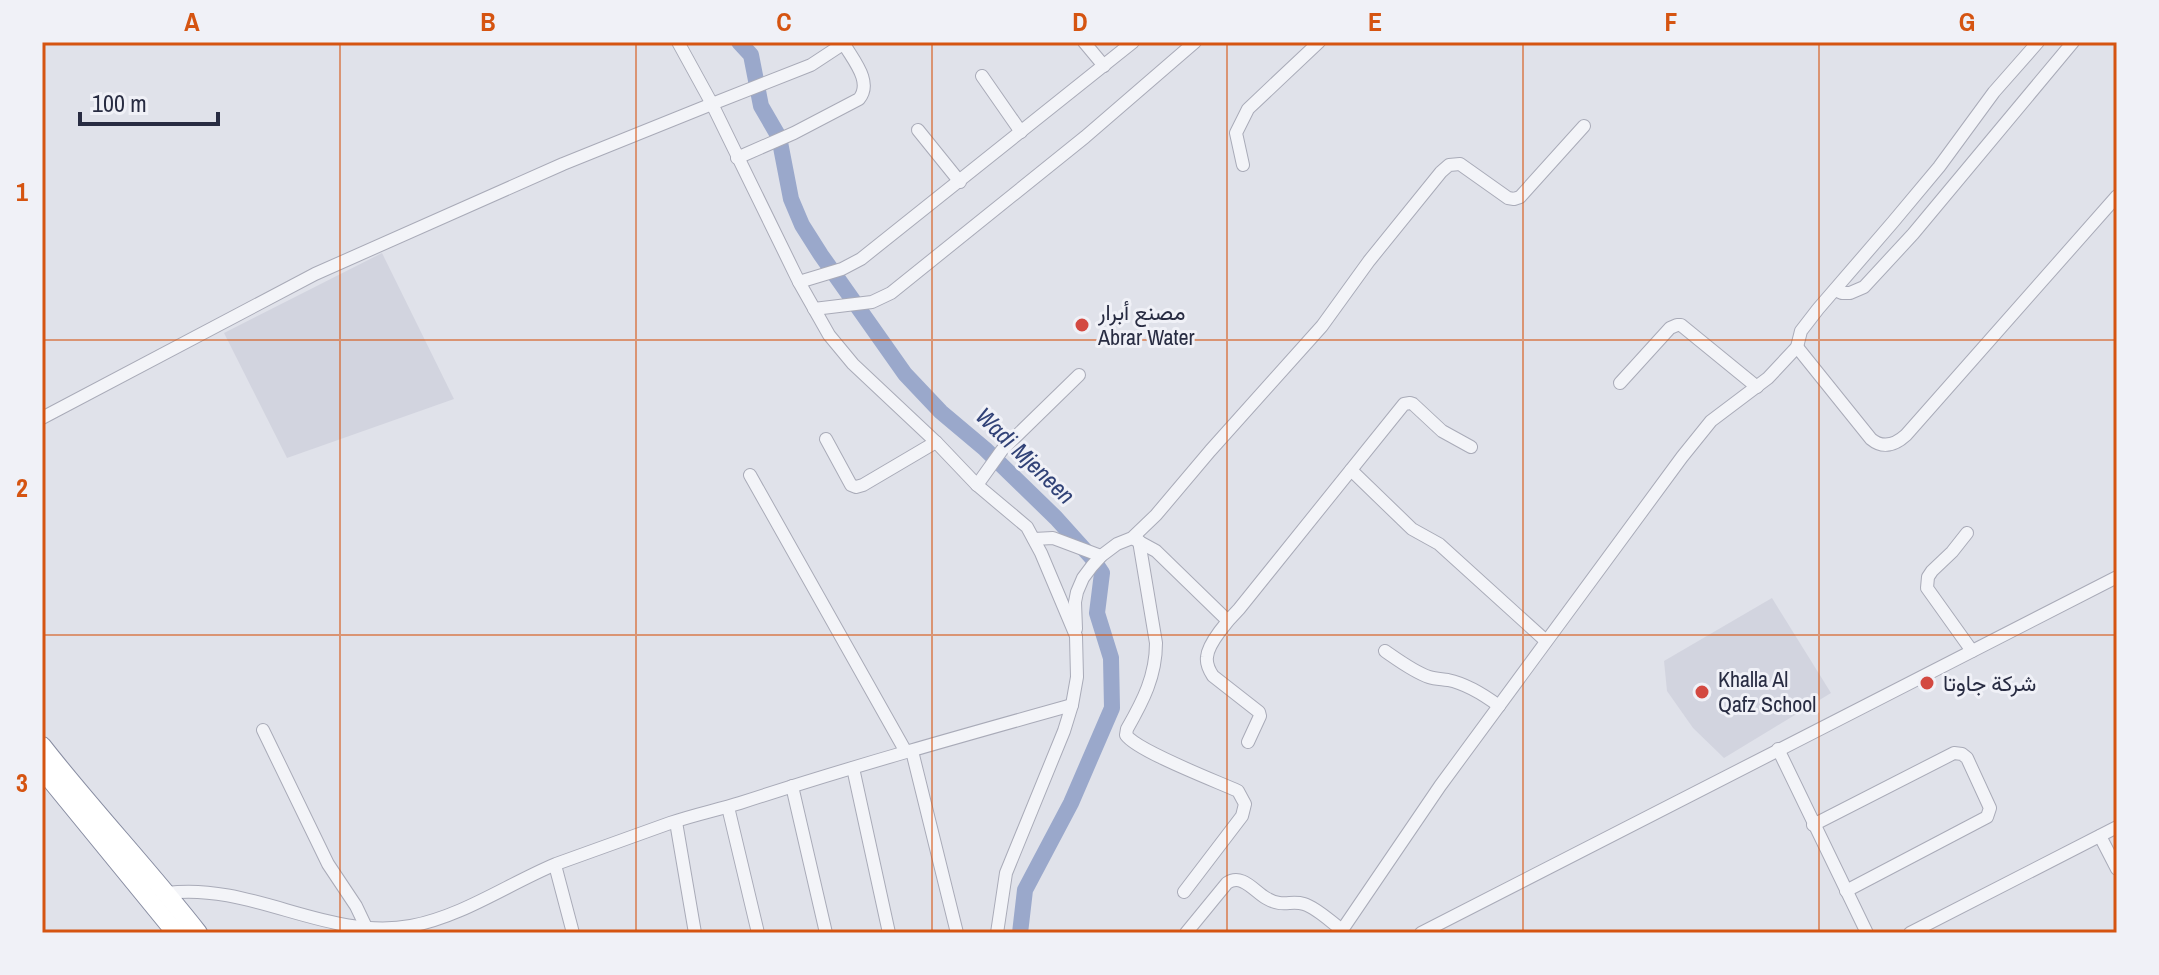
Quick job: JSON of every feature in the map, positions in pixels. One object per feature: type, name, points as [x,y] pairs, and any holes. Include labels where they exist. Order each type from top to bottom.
[{"type":"highway","points":[[42,746],[198,933]]},
{"type":"highway","points":[[42,769],[176,933]]},
{"type":"street","points":[[678,42],[829,335],[853,364],[936,442],[981,479],[1020,521],[1034,539],[1076,636]]},
{"type":"street","points":[[1084,42],[1104,66]]},
{"type":"street","points":[[799,282],[842,269],[861,259],[1133,42]]},
{"type":"street","points":[[814,309],[872,302],[891,293],[1085,137],[1195,42]]},
{"type":"street","points":[[1243,165],[1236,133],[1248,109],[1319,42]]},
{"type":"street","points":[[1186,933],[1233,879],[1239,879],[1268,900],[1281,905],[1306,904],[1341,932],[1440,786],[1682,457],[1711,421],[1757,387],[1797,347],[1801,331],[1903,211],[1994,92],[2038,42]]},
{"type":"street","points":[[1835,290],[1850,293],[1864,287],[1913,234],[2073,42]]},
{"type":"street","points":[[42,418],[315,274],[563,164],[811,65],[845,43],[865,81],[864,93],[850,104],[794,133],[737,158]]},
{"type":"street","points":[[982,76],[1021,132]]},
{"type":"street","points":[[997,933],[1006,873],[1072,705],[1077,677],[1075,602],[1083,578],[1101,556],[1117,544],[1136,540],[1210,451],[1322,326],[1369,261],[1441,172],[1449,165],[1460,164],[1508,198],[1514,199],[1520,197],[1584,126]]},
{"type":"street","points":[[918,130],[960,182]]},
{"type":"street","points":[[1797,347],[1871,439],[1884,445],[1893,444],[1906,435],[2117,196]]},
{"type":"street","points":[[1620,383],[1670,328],[1681,325],[1757,387]]},
{"type":"street","points":[[981,479],[1002,450],[1079,375]]},
{"type":"street","points":[[1248,742],[1259,712],[1213,676],[1208,668],[1209,651],[1227,620],[1404,404],[1410,403],[1442,431],[1471,447]]},
{"type":"street","points":[[826,439],[851,485],[856,487],[936,442]]},
{"type":"street","points":[[1351,470],[1412,529],[1439,544],[1546,641]]},
{"type":"street","points":[[750,475],[909,752],[957,933]]},
{"type":"street","points":[[1967,533],[1932,571],[1926,583],[1972,651]]},
{"type":"street","points":[[1034,539],[1053,538],[1101,556]]},
{"type":"street","points":[[1136,540],[1156,551],[1227,620]]},
{"type":"street","points":[[1136,540],[1156,652],[1148,690],[1126,735],[1152,752],[1238,791],[1245,804],[1242,816],[1184,892]]},
{"type":"street","points":[[1421,933],[2117,577]]},
{"type":"street","points":[[1385,651],[1421,674],[1472,688],[1499,706]]},
{"type":"street","points":[[167,893],[200,890],[329,922],[366,927],[411,926],[438,918],[555,865],[676,822],[1072,705]]},
{"type":"street","points":[[263,730],[328,864],[352,899],[366,927]]},
{"type":"street","points":[[1778,749],[1867,933]]},
{"type":"street","points":[[1813,825],[1954,753],[1967,758],[1990,808],[1987,817],[1846,891]]},
{"type":"street","points":[[853,768],[889,933]]},
{"type":"street","points":[[792,786],[826,933]]},
{"type":"street","points":[[728,807],[758,933]]},
{"type":"street","points":[[676,822],[695,933]]},
{"type":"street","points":[[1910,933],[2117,827]]},
{"type":"street","points":[[2100,836],[2117,869]]},
{"type":"street","points":[[555,865],[573,933]]},
{"type":"shaded area","points":[[382,253],[454,399],[287,458],[224,333]]},
{"type":"shaded area","points":[[1772,598],[1831,693],[1724,758],[1693,728],[1667,691],[1664,661]]},
{"type":"waterway","name":"Wadi Mjeneen","points":[[739,42],[751,55],[761,106],[779,137],[791,199],[802,225],[821,255],[905,374],[941,412],[985,449],[1056,518],[1102,573],[1097,613],[1111,658],[1112,708],[1071,803],[1025,890],[1020,933]]},
{"type":"place","name":"مصنع أبرار Abrar Water","points":[[1082,325]]},
{"type":"place","name":"شركة جاوتا","points":[[1927,683]]},
{"type":"place","name":"Khalla Al Qafz School","points":[[1702,692]]}]
